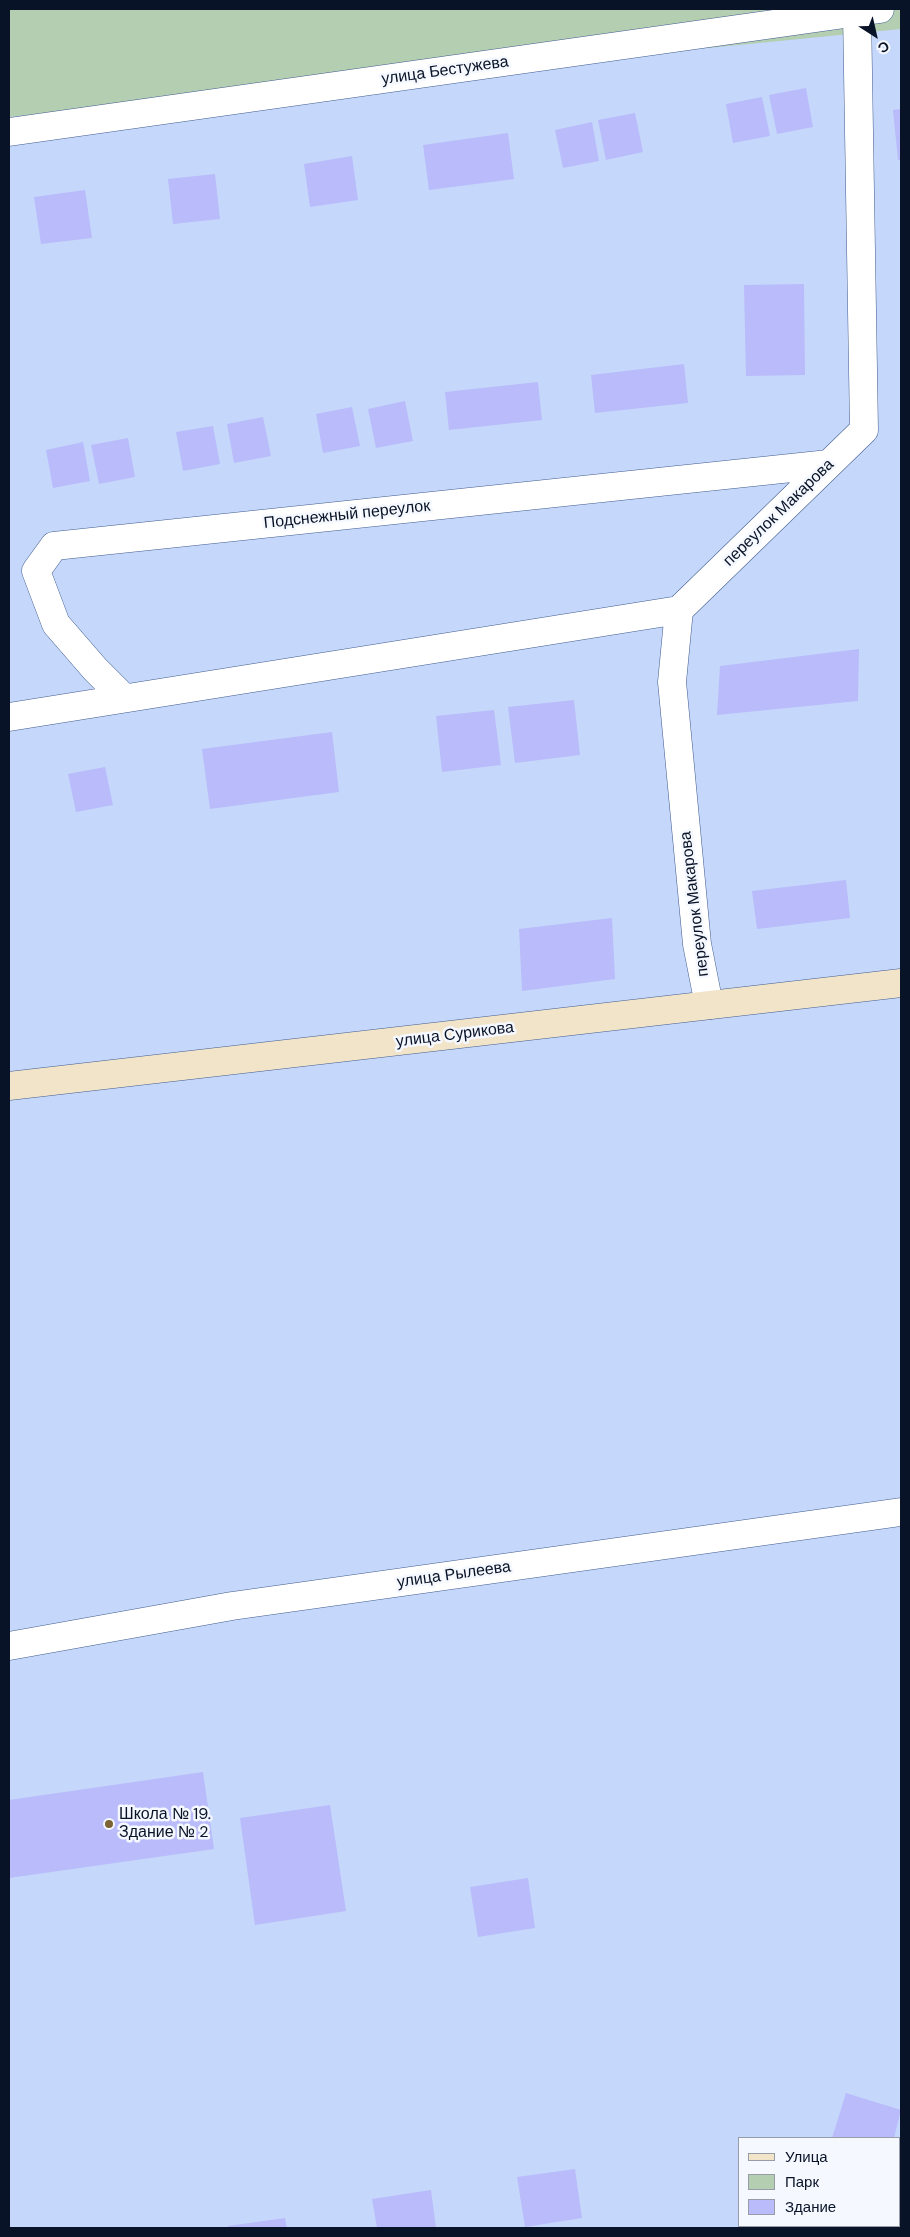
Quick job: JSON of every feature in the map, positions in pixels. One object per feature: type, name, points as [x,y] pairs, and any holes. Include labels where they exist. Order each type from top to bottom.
[{"type":"main road","name":"улица Сурикова","points":[[9,1086],[901,984]]},
{"type":"street","name":"улица Бестужева","points":[[9,132],[869,10]]},
{"type":"street","name":"переулок Макарова","points":[[709,1005],[697,944],[672,682],[679,610],[864,430],[869,10]]},
{"type":"street","name":"Подснежный переулок","points":[[124,698],[95,669],[56,624],[36,571],[54,546],[829,464]]},
{"type":"street","points":[[9,717],[679,610]]},
{"type":"street","name":"улица Рылеева","points":[[9,1646],[232,1606],[901,1512]]},
{"type":"green space","points":[[9,9],[901,9],[901,29],[9,117]]},
{"type":"building","points":[[806,88],[813,127],[777,134],[769,95]]},
{"type":"building","points":[[762,97],[770,136],[733,143],[726,104]]},
{"type":"building","points":[[901,109],[901,160],[898,160],[893,110]]},
{"type":"building","points":[[635,113],[643,152],[606,160],[598,120]]},
{"type":"building","points":[[592,122],[599,161],[563,168],[555,130]]},
{"type":"building","points":[[508,133],[514,179],[429,190],[423,145]]},
{"type":"building","points":[[352,156],[358,200],[310,207],[304,164]]},
{"type":"building","points":[[215,174],[220,219],[173,224],[168,179]]},
{"type":"building","points":[[85,190],[92,238],[41,244],[34,197]]},
{"type":"building","points":[[804,284],[805,375],[746,376],[744,285]]},
{"type":"building","points":[[684,364],[688,403],[595,413],[591,375]]},
{"type":"building","points":[[538,382],[542,420],[449,430],[445,392]]},
{"type":"building","points":[[405,401],[413,441],[376,448],[368,409]]},
{"type":"building","points":[[352,407],[360,446],[323,453],[316,414]]},
{"type":"building","points":[[263,417],[271,456],[234,463],[227,424]]},
{"type":"building","points":[[213,426],[220,464],[183,471],[176,432]]},
{"type":"building","points":[[128,438],[135,477],[99,484],[91,445]]},
{"type":"building","points":[[83,442],[90,481],[53,488],[46,450]]},
{"type":"building","points":[[859,649],[858,701],[717,715],[720,666]]},
{"type":"building","points":[[574,700],[580,755],[515,763],[508,707]]},
{"type":"building","points":[[494,710],[501,765],[442,772],[436,716]]},
{"type":"building","points":[[332,732],[339,792],[210,809],[202,749]]},
{"type":"building","points":[[105,767],[113,805],[76,812],[68,774]]},
{"type":"building","points":[[846,880],[850,918],[757,929],[752,891]]},
{"type":"building","points":[[612,918],[615,979],[522,991],[519,929]]},
{"type":"building","name":"Школа № 19. Здание № 2","points":[[203,1772],[214,1849],[9,1878],[9,1800]]},
{"type":"building","points":[[330,1805],[346,1911],[255,1925],[240,1818]]},
{"type":"building","points":[[528,1878],[535,1928],[478,1937],[470,1887]]},
{"type":"building","points":[[846,2093],[901,2110],[894,2137],[832,2137]]},
{"type":"building","points":[[575,2169],[582,2218],[525,2227],[517,2177]]},
{"type":"building","points":[[431,2190],[436,2228],[377,2228],[372,2199]]},
{"type":"building","points":[[285,2218],[287,2228],[228,2228],[228,2226]]},
{"type":"place","name":"Школа № 19. Здание № 2","points":[[109,1824]]}]
